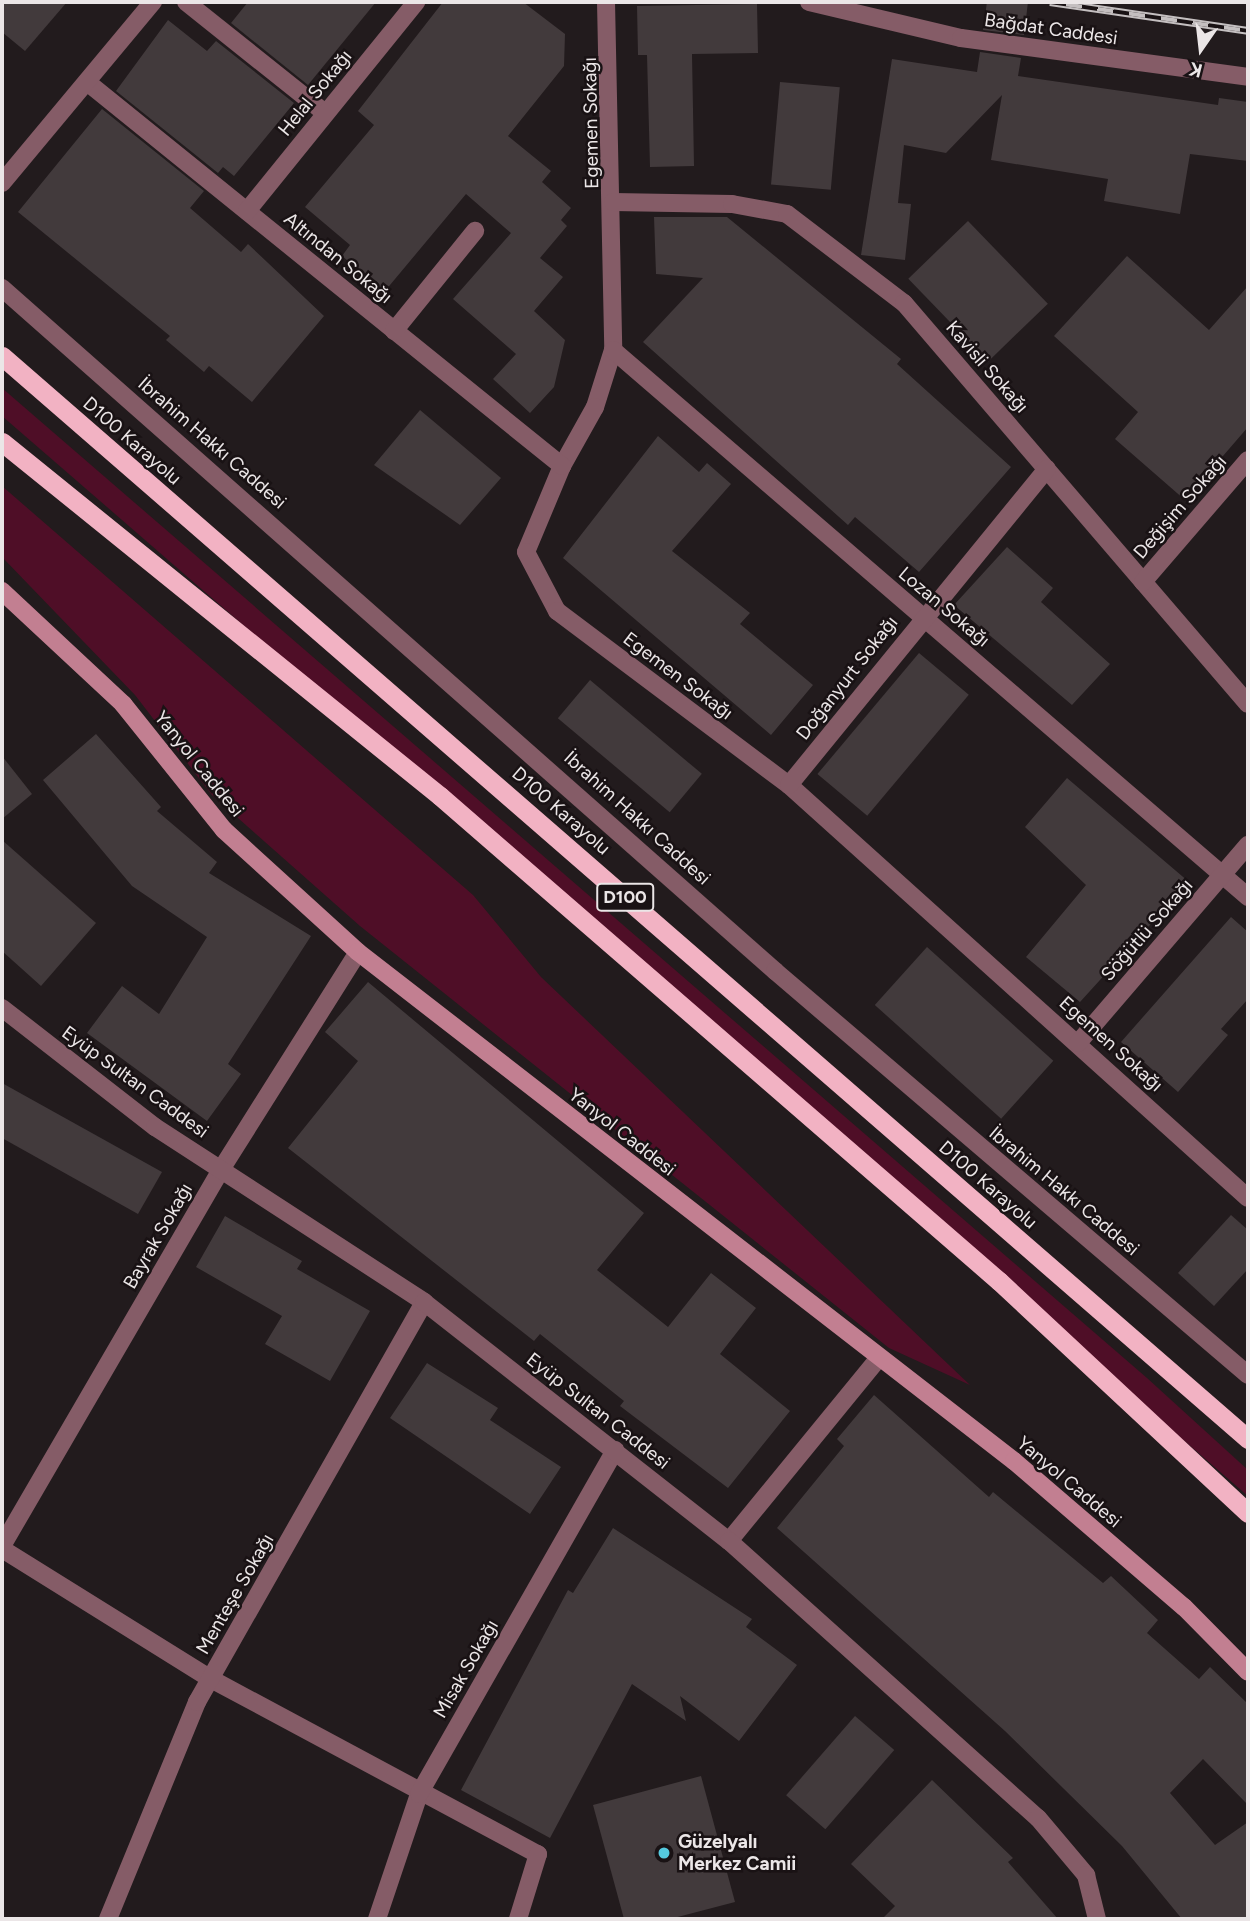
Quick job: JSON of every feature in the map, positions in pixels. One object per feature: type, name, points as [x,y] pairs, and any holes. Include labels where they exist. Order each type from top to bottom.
[{"type":"highway","name":"D100 Karayolu","points":[[2,356],[1248,1439]]},
{"type":"highway","name":"D100","points":[[2,442],[440,796],[999,1281],[1248,1513]]},
{"type":"main road","name":"Yanyol Caddesi","points":[[2,591],[123,704],[224,830],[358,952],[877,1360],[1014,1461],[1184,1607],[1248,1672]]},
{"type":"street","points":[[2,183],[153,2]]},
{"type":"street","points":[[186,2],[325,113]]},
{"type":"street","name":"Helal Sokağı","points":[[247,211],[416,2]]},
{"type":"street","name":"Egemen Sokağı","points":[[606,2],[613,202],[613,350],[596,408],[562,466],[526,552],[557,611],[789,785],[1248,1198]]},
{"type":"street","name":"Bağdat Caddesi","points":[[809,2],[961,38],[1248,77]]},
{"type":"street","name":"Altından Sokağı","points":[[87,82],[562,466]]},
{"type":"street","name":"Kavisli Sokağı","points":[[613,202],[732,204],[787,214],[904,303],[1248,704]]},
{"type":"street","points":[[394,331],[475,231]]},
{"type":"street","name":"İbrahim Hakkı Caddesi","points":[[2,288],[775,971],[1248,1375]]},
{"type":"street","name":"Lozan Sokağı","points":[[613,350],[1224,873],[1248,897]]},
{"type":"street","name":"Değişim Sokağı","points":[[1143,582],[1248,460]]},
{"type":"street","name":"Doğanyurt Sokağı","points":[[789,785],[922,616],[1047,469]]},
{"type":"street","name":"Söğütlü Sokağı","points":[[1078,1043],[1248,845]]},
{"type":"street","name":"Bayrak Sokağı","points":[[2,1548],[222,1168],[358,952]]},
{"type":"street","name":"Eyüp Sultan Caddesi","points":[[2,1008],[155,1127],[222,1168],[424,1303],[729,1541],[1038,1818],[1086,1875],[1097,1919]]},
{"type":"street","name":"Menteşe Sokağı","points":[[108,1919],[211,1679],[424,1303]]},
{"type":"street","points":[[729,1541],[877,1360]]},
{"type":"street","name":"Misak Sokağı","points":[[377,1919],[419,1794],[615,1450]]},
{"type":"street","points":[[2,1548],[211,1679],[419,1794],[538,1854],[519,1919]]},
{"type":"shaded area","points":[[2,388],[1147,1378],[1248,1470],[1248,1496],[2,416]]},
{"type":"shaded area","points":[[2,486],[473,895],[541,977],[970,1385],[889,1348],[360,926],[212,795],[135,695],[2,557]]},
{"type":"building","points":[[2,2],[67,2],[25,51],[2,32]]},
{"type":"building","points":[[248,2],[376,2],[308,85],[231,23]]},
{"type":"building","points":[[443,2],[523,2],[565,34],[564,66],[508,136],[551,171],[542,182],[571,208],[561,220],[567,226],[540,258],[563,277],[534,311],[565,340],[554,387],[530,413],[493,379],[516,354],[453,299],[511,233],[466,194],[385,291],[342,256],[350,245],[305,207],[374,125],[358,111]]},
{"type":"building","points":[[987,2],[1028,2],[1024,35],[983,30]]},
{"type":"building","points":[[757,4],[758,53],[692,54],[694,166],[650,167],[647,55],[638,55],[637,6]]},
{"type":"building","points":[[168,20],[207,51],[216,41],[294,103],[234,176],[223,167],[218,173],[116,91]]},
{"type":"building","points":[[980,52],[1021,58],[1018,76],[1218,105],[1219,98],[1248,102],[1248,161],[1190,154],[1180,214],[1104,201],[1108,179],[991,160],[1002,95],[946,153],[904,145],[898,203],[911,204],[905,260],[861,255],[892,59],[977,72]]},
{"type":"building","points":[[780,82],[840,87],[831,190],[771,185]]},
{"type":"building","points":[[102,109],[204,191],[190,208],[241,252],[248,244],[324,316],[252,402],[209,366],[204,372],[166,340],[170,336],[18,212]]},
{"type":"building","points":[[654,217],[727,217],[901,359],[897,364],[1011,467],[919,572],[855,517],[848,525],[643,342],[703,278],[656,274]]},
{"type":"building","points":[[968,221],[1048,304],[988,361],[908,279]]},
{"type":"building","points":[[1127,256],[1209,330],[1248,286],[1248,427],[1185,500],[1115,439],[1138,412],[1054,336]]},
{"type":"building","points":[[420,410],[501,478],[460,525],[374,465]]},
{"type":"building","points":[[658,436],[699,472],[707,463],[731,484],[672,551],[750,613],[740,624],[813,685],[771,735],[563,558]]},
{"type":"building","points":[[1007,547],[1053,588],[1041,602],[1110,664],[1072,705],[954,605]]},
{"type":"building","points":[[919,653],[969,695],[867,816],[817,774]]},
{"type":"building","points":[[590,680],[702,774],[670,812],[558,718]]},
{"type":"building","points":[[96,734],[161,807],[157,811],[217,862],[209,873],[311,936],[228,1064],[241,1074],[207,1121],[87,1033],[122,986],[159,1014],[207,937],[132,886],[43,780]]},
{"type":"building","points":[[2,756],[32,794],[2,819]]},
{"type":"building","points":[[1067,778],[1189,882],[1080,1002],[1026,957],[1086,885],[1025,827]]},
{"type":"building","points":[[2,840],[96,923],[41,986],[2,951]]},
{"type":"building","points":[[1231,917],[1248,932],[1248,999],[1221,1029],[1228,1035],[1178,1092],[1121,1042]]},
{"type":"building","points":[[927,947],[1053,1061],[1001,1119],[875,1005]]},
{"type":"building","points":[[368,982],[644,1213],[597,1270],[668,1327],[711,1273],[756,1308],[720,1354],[790,1411],[728,1488],[620,1406],[624,1401],[540,1334],[534,1341],[288,1148],[358,1061],[325,1032]]},
{"type":"building","points":[[2,1083],[162,1172],[138,1214],[2,1138]]},
{"type":"building","points":[[1231,1215],[1248,1230],[1248,1269],[1214,1306],[1178,1273]]},
{"type":"building","points":[[225,1216],[302,1261],[297,1269],[370,1311],[330,1381],[265,1344],[282,1316],[196,1267]]},
{"type":"building","points":[[427,1363],[498,1408],[490,1420],[561,1467],[530,1514],[390,1418]]},
{"type":"building","points":[[874,1395],[989,1497],[993,1492],[1103,1583],[1111,1576],[1158,1620],[1147,1633],[1199,1679],[1210,1667],[1248,1704],[1248,1805],[1203,1759],[1170,1793],[1215,1845],[1248,1822],[1248,1919],[1182,1919],[1122,1846],[1005,1731],[777,1528],[844,1446],[837,1439]]},
{"type":"building","points":[[613,1528],[752,1619],[746,1627],[797,1665],[739,1741],[680,1696],[686,1721],[632,1684],[550,1838],[461,1790],[568,1590],[573,1593]]},
{"type":"building","points":[[855,1716],[894,1750],[825,1829],[786,1795]]},
{"type":"building","name":"Güzelyalı Merkez Camii","points":[[701,1776],[735,1902],[670,1919],[624,1919],[593,1805]]},
{"type":"building","points":[[932,1780],[1013,1858],[1008,1862],[1058,1919],[882,1919],[895,1906],[851,1864]]},
{"type":"railway","points":[[1050,2],[1248,31]]},
{"type":"place","name":"Güzelyalı Merkez Camii","points":[[664,1853]]}]
